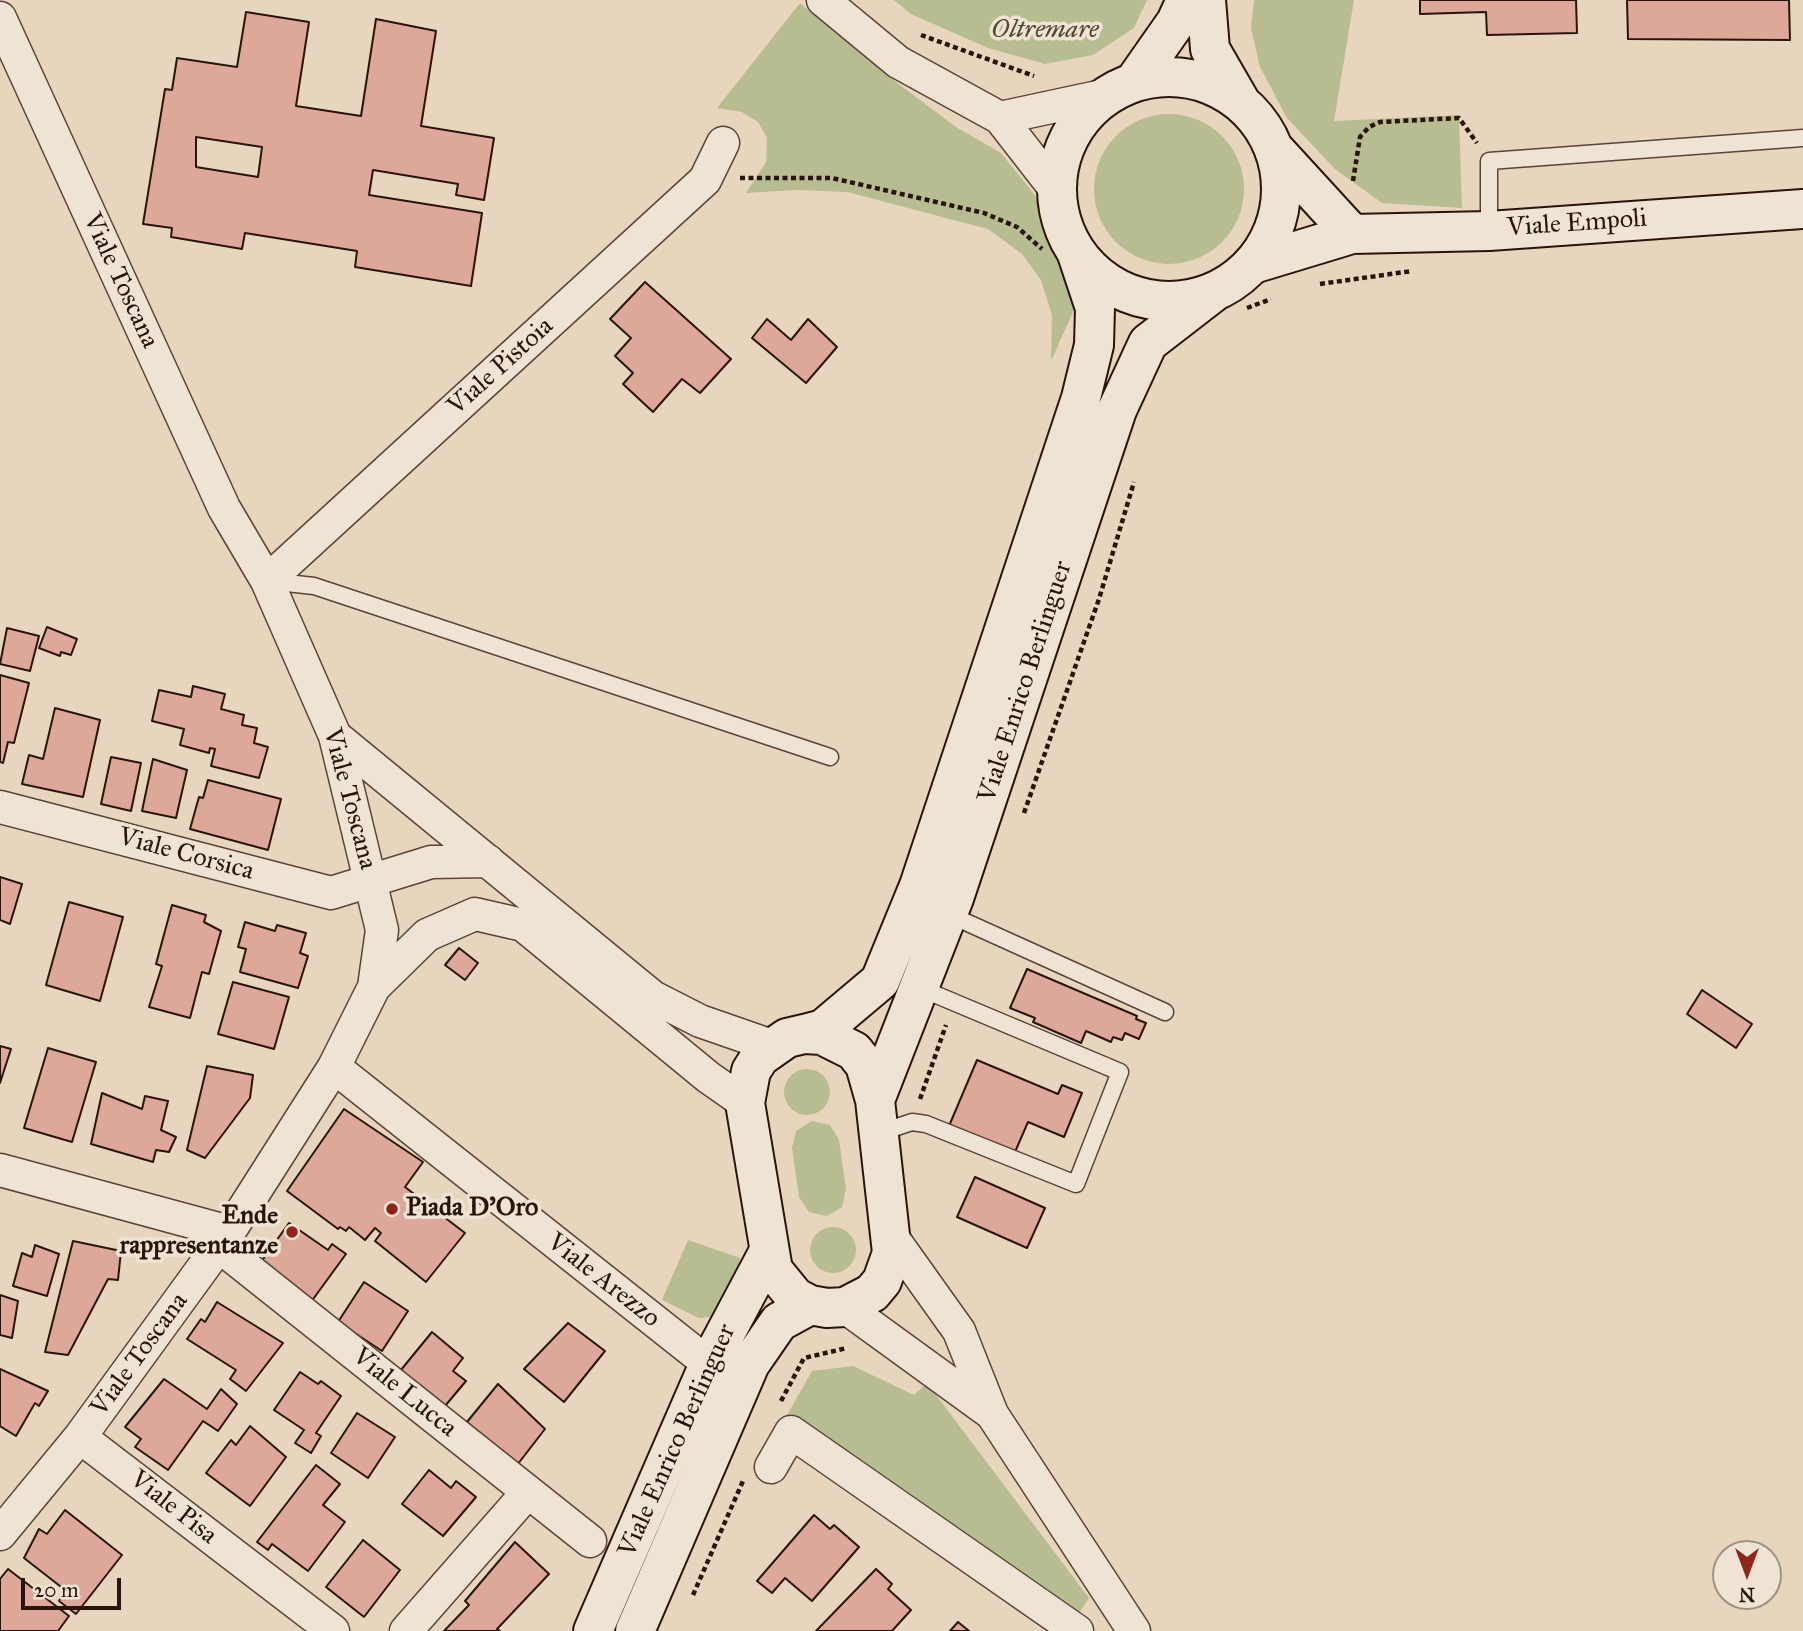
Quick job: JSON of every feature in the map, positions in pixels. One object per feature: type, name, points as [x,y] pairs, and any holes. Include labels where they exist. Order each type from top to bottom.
[{"type":"main road","points":[[1186,0],[1176,22],[1120,88],[1079,120],[1062,153],[1056,190],[1062,223],[1061,255],[1116,287],[1154,301],[1227,301],[1235,280],[1253,264],[1270,239],[1280,210],[1282,179],[1275,149]]},
{"type":"main road","points":[[1206,0],[1210,49],[1240,101],[1261,123],[1275,149],[1352,234]]},
{"type":"main road","points":[[1120,88],[1162,76],[1190,78],[1216,87],[1240,101]]},
{"type":"main road","name":"Viale Empoli","points":[[1253,264],[1352,234],[1489,230],[1803,209]]},
{"type":"main road","name":"Viale Enrico Berlinguer","points":[[788,1040],[823,1029],[880,981],[919,886],[1082,398],[1094,345],[1095,308],[1061,255]]},
{"type":"main road","name":"Viale Enrico Berlinguer","points":[[635,1631],[750,1364],[779,1322],[872,1293],[889,1268],[892,1237],[889,1118],[920,988],[948,914],[1117,410],[1148,343],[1227,301]]},
{"type":"main road","name":"Viale Enrico Berlinguer","points":[[788,1040],[822,1035],[839,1041],[854,1051],[865,1065],[889,1118]]},
{"type":"main road","points":[[788,1040],[751,1071],[745,1103],[768,1253],[773,1270],[782,1285],[827,1306]]},
{"type":"main road","name":"Viale Enrico Berlinguer","points":[[593,1631],[709,1364],[768,1253]]},
{"type":"street","points":[[823,0],[898,62],[1000,118],[1056,190]]},
{"type":"street","name":"Viale Toscana","points":[[0,18],[224,508],[267,581],[335,736],[382,930],[374,988],[334,1068],[224,1239],[80,1437],[0,1534]]},
{"type":"street","points":[[1000,118],[1120,88]]},
{"type":"street","name":"Viale Pistoia","points":[[267,581],[705,180],[723,144]]},
{"type":"street","points":[[335,736],[653,997],[700,1021],[788,1040]]},
{"type":"street","name":"Viale Corsica","points":[[0,807],[331,893],[371,880]]},
{"type":"street","points":[[371,880],[431,862],[488,861]]},
{"type":"street","points":[[374,988],[427,934],[475,914],[523,925],[708,1077],[745,1103]]},
{"type":"street","name":"Viale Arezzo","points":[[334,1068],[709,1364]]},
{"type":"street","points":[[0,1170],[224,1239]]},
{"type":"street","points":[[892,1237],[959,1331],[992,1414],[1134,1631]]},
{"type":"street","name":"Viale Lucca","points":[[224,1239],[528,1493],[590,1541]]},
{"type":"street","points":[[827,1306],[992,1414]]},
{"type":"street","points":[[760,1469],[790,1432],[1077,1631]]},
{"type":"street","name":"Viale Pisa","points":[[80,1437],[333,1631]]},
{"type":"street","points":[[406,1631],[528,1493]]},
{"type":"lane","points":[[1489,230],[1489,160],[1803,138]]},
{"type":"lane","points":[[267,581],[314,586],[830,757]]},
{"type":"lane","points":[[948,914],[1165,1012]]},
{"type":"lane","points":[[889,1118],[926,1124],[1076,1184],[1120,1072],[920,988]]},
{"type":"path","points":[[918,34],[1038,78]]},
{"type":"path","points":[[1343,179],[1352,185],[1360,137],[1369,127],[1380,122],[1459,118],[1489,160]]},
{"type":"path","points":[[705,180],[779,176],[832,178],[984,213],[1017,227],[1041,248],[1061,255]]},
{"type":"path","points":[[1310,286],[1336,282]]},
{"type":"path","points":[[1227,301],[1275,298]]},
{"type":"path","points":[[1023,815],[1099,599],[1135,480]]},
{"type":"path","points":[[889,1118],[954,1003]]},
{"type":"path","points":[[776,1410],[804,1358],[849,1348]]},
{"type":"path","points":[[688,1606],[760,1469]]},
{"type":"green space","name":"Oltremare","points":[[894,0],[1147,0],[1134,28],[1093,55],[1045,64],[988,48],[911,14]]},
{"type":"green space","points":[[1254,0],[1354,0],[1334,121],[1459,115],[1462,208],[1382,203],[1335,169],[1287,118],[1260,67],[1251,28]]},
{"type":"green space","points":[[800,3],[888,76],[956,127],[1001,153],[1034,194],[1071,260],[1077,292],[1073,312],[1051,361],[1052,315],[1041,280],[1022,254],[988,229],[847,192],[796,190],[746,193],[766,162],[767,138],[758,122],[742,112],[717,108]]},
{"type":"green space","points":[[1169,114],[1198,120],[1222,136],[1238,160],[1244,189],[1238,218],[1222,242],[1198,258],[1169,264],[1140,258],[1116,242],[1100,218],[1094,189],[1100,160],[1116,136],[1140,120]]},
{"type":"green space","points":[[807,1069],[823,1076],[830,1092],[823,1108],[807,1115],[791,1108],[784,1092],[791,1076]]},
{"type":"green space","points":[[812,1121],[830,1125],[839,1140],[846,1189],[842,1207],[827,1216],[809,1212],[799,1197],[792,1148],[796,1131]]},
{"type":"green space","points":[[833,1227],[849,1234],[856,1250],[849,1266],[833,1273],[817,1266],[810,1250],[817,1234]]},
{"type":"green space","points":[[688,1240],[740,1258],[735,1289],[713,1317],[699,1318],[662,1300]]},
{"type":"green space","points":[[853,1366],[914,1395],[927,1383],[1089,1598],[1077,1616],[787,1415],[812,1371]]},
{"type":"building","points":[[1420,0],[1576,0],[1577,33],[1487,35],[1486,12],[1420,14]]},
{"type":"building","points":[[1627,0],[1789,0],[1790,40],[1628,39]]},
{"type":"building","points":[[246,12],[309,22],[296,106],[361,116],[376,19],[436,31],[421,126],[494,138],[484,200],[456,195],[458,184],[373,170],[369,195],[482,213],[471,286],[355,267],[357,251],[245,233],[242,249],[171,237],[172,228],[143,224],[165,89],[172,90],[177,58],[237,67]],"holes":[[[196,137],[262,147],[258,177],[196,167]]]},
{"type":"building","points":[[645,282],[731,359],[700,393],[682,379],[653,412],[623,384],[633,373],[615,356],[631,338],[610,319]]},
{"type":"building","points":[[767,319],[791,340],[808,319],[837,347],[806,383],[752,338]]},
{"type":"building","points":[[47,627],[77,639],[71,655],[61,652],[60,656],[39,648]]},
{"type":"building","points":[[7,628],[39,636],[30,671],[0,664]]},
{"type":"building","points":[[0,675],[29,683],[14,743],[8,742],[3,763],[0,762]]},
{"type":"building","points":[[193,686],[225,694],[221,709],[244,715],[242,725],[257,728],[254,743],[268,747],[259,778],[211,766],[215,749],[210,748],[209,753],[180,745],[184,729],[152,721],[159,690],[191,697]]},
{"type":"building","points":[[55,708],[100,720],[83,797],[22,784],[29,755],[43,759]]},
{"type":"building","points":[[111,757],[141,763],[131,811],[101,804]]},
{"type":"building","points":[[153,759],[187,770],[176,818],[142,811]]},
{"type":"building","points":[[208,780],[281,799],[268,850],[190,829],[199,797],[203,798]]},
{"type":"building","points":[[0,877],[22,884],[10,924],[0,920]]},
{"type":"building","points":[[69,902],[123,917],[100,1001],[46,985]]},
{"type":"building","points":[[172,905],[206,915],[204,922],[221,931],[209,974],[202,972],[190,1018],[149,1007],[162,966],[156,964]]},
{"type":"building","points":[[245,922],[275,931],[277,925],[306,933],[300,953],[308,956],[298,988],[240,972],[246,949],[238,947]]},
{"type":"building","points":[[459,948],[478,963],[465,980],[445,965]]},
{"type":"building","points":[[1027,969],[1137,1016],[1136,1019],[1146,1023],[1139,1039],[1125,1033],[1122,1040],[1113,1037],[1111,1042],[1086,1031],[1081,1043],[1033,1022],[1035,1018],[1010,1008]]},
{"type":"building","points":[[233,982],[289,997],[274,1049],[218,1034]]},
{"type":"building","points":[[1702,990],[1752,1024],[1736,1048],[1687,1014]]},
{"type":"building","points":[[0,1046],[11,1049],[0,1083]]},
{"type":"building","points":[[48,1048],[96,1062],[72,1142],[24,1128]]},
{"type":"building","points":[[977,1060],[1058,1094],[1062,1085],[1082,1093],[1064,1137],[1028,1122],[1015,1152],[949,1126]]},
{"type":"building","points":[[207,1066],[253,1075],[250,1098],[205,1158],[187,1150]]},
{"type":"building","points":[[102,1093],[142,1109],[145,1096],[168,1101],[161,1130],[176,1137],[169,1152],[156,1150],[153,1162],[91,1144]]},
{"type":"building","points":[[344,1109],[423,1162],[405,1187],[465,1233],[426,1282],[375,1241],[381,1233],[375,1228],[365,1240],[349,1227],[346,1231],[340,1227],[338,1229],[287,1191]]},
{"type":"building","points":[[975,1177],[1045,1208],[1027,1248],[957,1217]]},
{"type":"building","points":[[289,1223],[328,1250],[332,1244],[346,1254],[311,1302],[261,1262]]},
{"type":"building","points":[[73,1241],[121,1251],[118,1280],[108,1279],[68,1355],[45,1352]]},
{"type":"building","points":[[35,1245],[59,1254],[47,1296],[13,1286],[22,1253],[32,1257]]},
{"type":"building","points":[[364,1282],[408,1311],[382,1351],[338,1322]]},
{"type":"building","points":[[0,1295],[18,1301],[12,1338],[0,1335]]},
{"type":"building","points":[[217,1302],[283,1343],[246,1391],[230,1379],[236,1370],[187,1339],[201,1319],[205,1322]]},
{"type":"building","points":[[568,1323],[605,1351],[564,1402],[524,1369]]},
{"type":"building","points":[[432,1332],[463,1358],[453,1371],[466,1381],[445,1406],[396,1376]]},
{"type":"building","points":[[0,1369],[48,1391],[39,1406],[35,1403],[16,1436],[0,1426]]},
{"type":"building","points":[[300,1372],[318,1384],[321,1381],[341,1396],[316,1433],[321,1436],[311,1453],[295,1443],[304,1430],[274,1410]]},
{"type":"building","points":[[164,1379],[207,1409],[221,1389],[237,1404],[218,1431],[203,1421],[168,1470],[135,1447],[141,1439],[125,1427]]},
{"type":"building","points":[[498,1384],[545,1429],[514,1469],[467,1422]]},
{"type":"building","points":[[357,1413],[395,1437],[368,1478],[331,1453]]},
{"type":"building","points":[[250,1426],[286,1457],[250,1506],[206,1473],[231,1440],[236,1445]]},
{"type":"building","points":[[316,1465],[340,1484],[323,1505],[345,1522],[308,1571],[272,1544],[268,1550],[257,1542]]},
{"type":"building","points":[[429,1470],[451,1488],[456,1481],[476,1497],[443,1536],[402,1504]]},
{"type":"building","points":[[65,1510],[122,1555],[76,1614],[59,1601],[65,1590],[24,1558],[39,1529],[47,1534]]},
{"type":"building","points":[[814,1515],[830,1529],[834,1525],[859,1547],[812,1601],[785,1578],[772,1593],[757,1581]]},
{"type":"building","points":[[363,1540],[400,1570],[364,1617],[326,1587]]},
{"type":"building","points":[[515,1542],[549,1574],[497,1629],[500,1631],[444,1631],[469,1605],[465,1601]]},
{"type":"building","points":[[8,1569],[69,1616],[58,1631],[0,1631],[0,1579]]},
{"type":"building","points":[[876,1569],[892,1584],[888,1589],[911,1610],[892,1631],[816,1631]]},
{"type":"building","points":[[958,1622],[969,1631],[950,1631]]},
{"type":"place","name":"Piada D'Oro","points":[[392,1209]]},
{"type":"place","name":"Ende rappresentanze","points":[[292,1232]]}]
